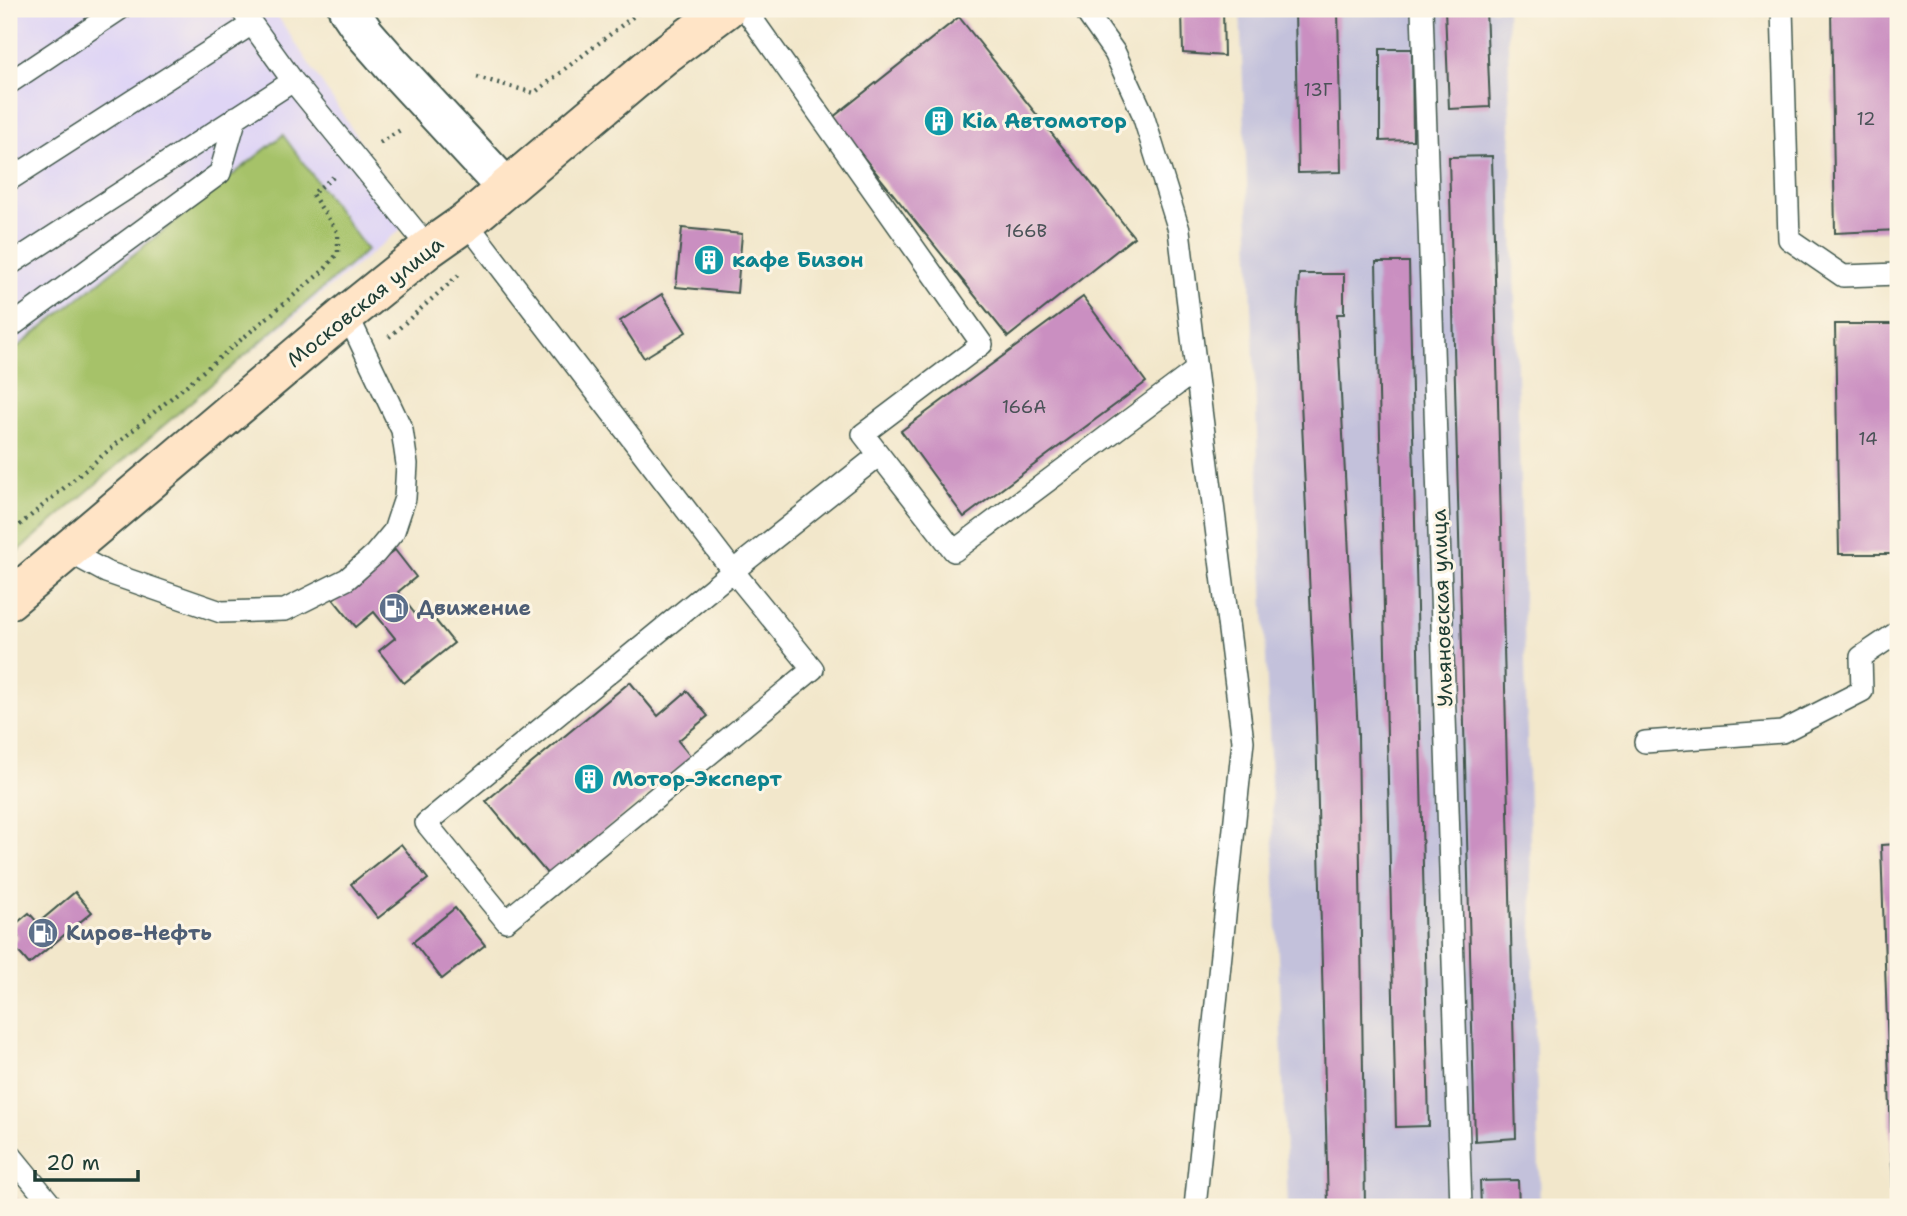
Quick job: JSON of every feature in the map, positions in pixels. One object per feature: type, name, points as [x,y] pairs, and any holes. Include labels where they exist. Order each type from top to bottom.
[{"type":"main road","name":"Московская улица","points":[[9,600],[347,314],[466,222],[663,56],[726,9]]},
{"type":"street","points":[[355,11],[365,34],[506,188]]},
{"type":"lane","points":[[9,83],[120,9]]},
{"type":"lane","points":[[745,9],[982,344],[863,434],[954,551],[1196,370]]},
{"type":"lane","points":[[1084,9],[1115,53],[1142,112],[1180,230],[1243,741],[1195,1207]]},
{"type":"lane","name":"Ульяновская улица","points":[[1422,9],[1461,1207]]},
{"type":"lane","points":[[1782,9],[1789,239],[1843,276],[1898,274]]},
{"type":"lane","points":[[9,180],[246,16],[293,81],[429,248]]},
{"type":"lane","points":[[9,265],[293,81]]},
{"type":"lane","points":[[9,328],[220,173],[236,117]]},
{"type":"lane","points":[[466,222],[733,571],[813,669],[506,921],[426,823],[733,571],[879,456]]},
{"type":"lane","points":[[67,551],[106,572],[220,612],[285,610],[347,579],[375,554],[394,531],[405,498],[407,464],[402,430],[347,314]]},
{"type":"lane","points":[[1645,741],[1782,732],[1862,691],[1861,657],[1898,632]]},
{"type":"lane","points":[[9,1153],[53,1207]]},
{"type":"path","points":[[477,77],[534,93],[643,9]]},
{"type":"path","points":[[9,534],[324,270],[338,253],[338,233],[312,194],[402,128]]},
{"type":"shaded area","points":[[9,9],[273,9],[412,220],[9,550]]},
{"type":"shaded area","points":[[1240,9],[1507,9],[1540,1207],[1288,1207]]},
{"type":"green space","points":[[283,135],[367,250],[9,559],[9,378],[14,374],[9,364],[9,354]]},
{"type":"building","points":[[1182,9],[1223,9],[1224,56],[1183,53]]},
{"type":"building","points":[[1295,9],[1338,9],[1341,172],[1298,173]]},
{"type":"building","points":[[1445,9],[1486,9],[1490,107],[1449,109]]},
{"type":"building","points":[[1831,9],[1898,9],[1898,230],[1835,233]]},
{"type":"building","points":[[959,17],[1134,237],[1008,337],[832,118]]},
{"type":"building","points":[[1380,49],[1412,49],[1413,140],[1380,141]]},
{"type":"building","points":[[1492,156],[1516,1138],[1475,1141],[1449,157]]},
{"type":"building","name":"кафе Бизон","points":[[682,228],[742,234],[737,293],[676,287]]},
{"type":"building","points":[[1376,262],[1409,262],[1429,1126],[1396,1127]]},
{"type":"building","points":[[1299,274],[1344,274],[1344,314],[1337,314],[1358,735],[1365,1207],[1328,1207],[1316,727],[1297,314]]},
{"type":"building","points":[[662,294],[686,332],[644,358],[620,321]]},
{"type":"building","points":[[1083,297],[1146,382],[964,517],[901,431]]},
{"type":"building","points":[[1835,324],[1898,324],[1898,554],[1839,554]]},
{"type":"building","points":[[395,550],[416,577],[398,592],[419,619],[428,611],[454,643],[404,683],[379,651],[395,638],[374,612],[356,627],[333,599]]},
{"type":"building","name":"Мотор-Эксперт","points":[[630,682],[658,716],[687,691],[708,716],[678,741],[692,758],[549,876],[486,801]]},
{"type":"building","points":[[401,844],[428,879],[378,918],[351,884]]},
{"type":"building","points":[[1898,844],[1898,1200],[1893,1201],[1881,845]]},
{"type":"building","points":[[75,892],[92,912],[29,964],[11,943],[18,937],[11,928],[29,913],[38,923]]},
{"type":"building","points":[[455,908],[485,945],[442,979],[413,942]]},
{"type":"building","points":[[1518,1180],[1519,1207],[1481,1207],[1480,1181]]},
{"type":"building","points":[[9,1189],[24,1207],[9,1207]]},
{"type":"building","points":[[1430,1202],[1430,1207],[1392,1207],[1392,1204]]},
{"type":"place","name":"Kia Автомотор","points":[[939,121]]},
{"type":"place","name":"кафе Бизон","points":[[709,260]]},
{"type":"place","name":"Движение","points":[[394,608]]},
{"type":"place","name":"Мотор-Эксперт","points":[[589,779]]},
{"type":"place","name":"Киров-Нефть","points":[[43,933]]}]
